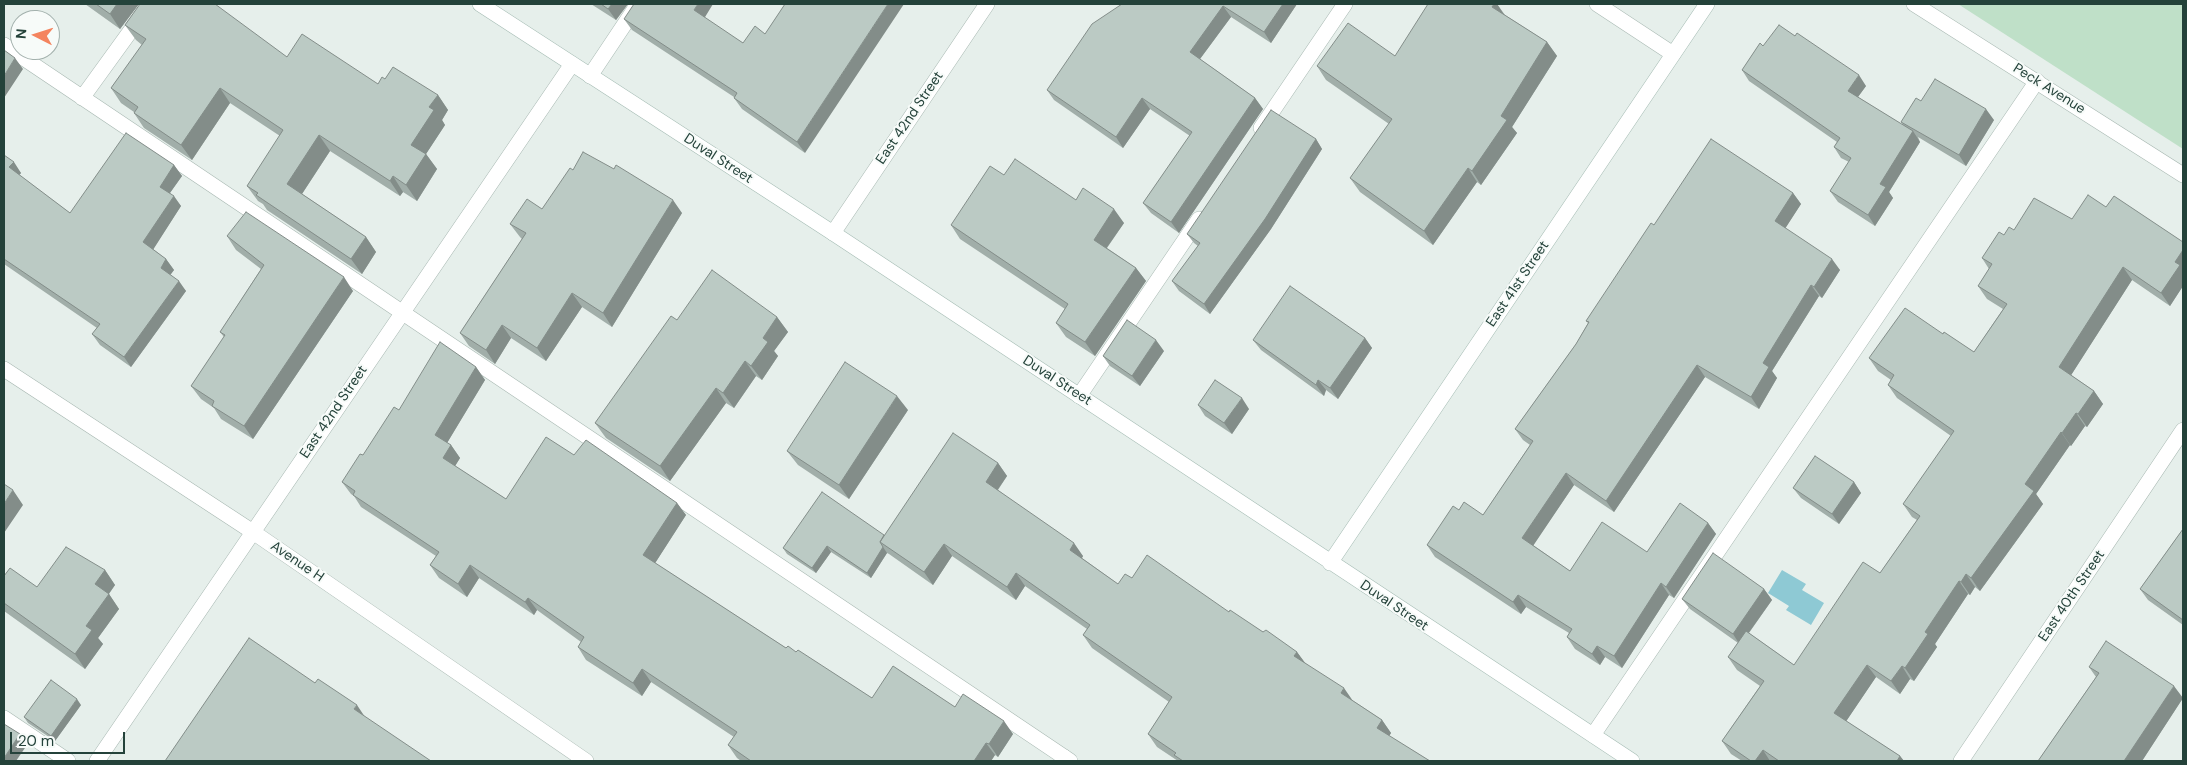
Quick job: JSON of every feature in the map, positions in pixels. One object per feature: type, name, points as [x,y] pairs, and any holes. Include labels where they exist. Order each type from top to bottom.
[{"type":"street","points":[[82,98],[150,4]]},
{"type":"street","name":"Duval Street","points":[[480,4],[832,233],[1330,564],[1632,761]]},
{"type":"street","points":[[590,76],[638,4]]},
{"type":"street","name":"East 42nd Street","points":[[832,233],[988,4]]},
{"type":"street","points":[[1251,143],[1346,4]]},
{"type":"street","points":[[1597,4],[1673,54]]},
{"type":"street","name":"East 41st Street","points":[[1330,564],[1707,4]]},
{"type":"street","name":"Peck Avenue","points":[[1914,4],[2183,175]]},
{"type":"street","points":[[4,45],[1065,760]]},
{"type":"street","name":"East 42nd Street","points":[[97,761],[572,64]]},
{"type":"street","points":[[1593,736],[2037,82]]},
{"type":"street","points":[[1079,396],[1206,209]]},
{"type":"street","name":"Avenue H","points":[[4,369],[253,532],[586,761]]},
{"type":"street","name":"East 40th Street","points":[[1961,761],[2183,430]]},
{"type":"street","points":[[4,718],[68,761]]},
{"type":"green space","points":[[1958,4],[2183,4],[2183,149]]},
{"type":"water","points":[[1782,570],[1806,584],[1802,590],[1824,603],[1811,625],[1786,610],[1789,606],[1768,593]]},
{"type":"building","points":[[96,4],[117,4],[110,14]]},
{"type":"building","points":[[140,4],[215,4],[287,57],[302,34],[378,84],[382,77],[385,79],[393,67],[438,95],[429,107],[434,110],[411,145],[426,154],[406,185],[393,176],[390,181],[319,135],[287,184],[366,237],[351,259],[256,195],[258,193],[247,186],[283,130],[220,88],[181,145],[134,113],[138,107],[111,88],[146,39],[125,25]]},
{"type":"building","points":[[601,4],[612,4],[608,9]]},
{"type":"building","points":[[634,4],[698,4],[694,10],[743,43],[755,26],[765,34],[785,4],[888,4],[797,142],[734,98],[737,93],[624,19]]},
{"type":"building","points":[[1122,4],[1283,4],[1264,32],[1223,6],[1190,52],[1255,98],[1171,222],[1143,203],[1192,132],[1142,98],[1116,137],[1047,90],[1092,24]]},
{"type":"building","points":[[1428,4],[1494,4],[1492,7],[1547,42],[1501,116],[1507,120],[1472,171],[1468,168],[1424,231],[1350,178],[1392,119],[1317,66],[1348,23],[1395,56]]},
{"type":"building","points":[[1779,25],[1795,36],[1797,33],[1859,75],[1848,91],[1913,131],[1880,184],[1886,187],[1868,215],[1830,191],[1851,158],[1834,147],[1840,138],[1742,70],[1760,43],[1763,46]]},
{"type":"building","points":[[4,50],[10,54],[10,60],[14,60],[4,76]]},
{"type":"building","points":[[1935,79],[1986,109],[1959,155],[1901,122],[1916,98],[1921,101]]},
{"type":"building","points":[[1271,110],[1316,139],[1265,219],[1204,304],[1172,281],[1200,243],[1187,234]]},
{"type":"building","points":[[126,133],[174,165],[160,187],[174,196],[143,242],[166,259],[161,268],[179,281],[124,357],[92,334],[100,324],[4,259],[4,155],[14,162],[9,167],[70,213]]},
{"type":"building","points":[[1711,139],[1793,193],[1775,221],[1832,259],[1814,287],[1811,285],[1763,363],[1769,367],[1751,397],[1697,365],[1606,501],[1566,473],[1522,538],[1570,571],[1602,522],[1647,552],[1680,503],[1708,523],[1666,587],[1661,583],[1614,656],[1597,646],[1592,654],[1567,637],[1572,629],[1518,595],[1513,602],[1427,545],[1453,506],[1459,510],[1464,502],[1483,515],[1533,441],[1515,429],[1576,344],[1589,322],[1586,321],[1651,223],[1654,225]]},
{"type":"building","points":[[583,152],[614,169],[616,165],[673,200],[603,313],[572,293],[537,348],[502,325],[486,350],[460,333],[526,233],[510,224],[527,199],[542,209],[570,168],[573,170]]},
{"type":"building","points":[[1015,159],[1076,200],[1083,188],[1114,209],[1094,240],[1136,268],[1085,342],[1056,323],[1068,304],[951,225],[990,166],[1004,175]]},
{"type":"building","points":[[2088,195],[2106,207],[2114,196],[2183,242],[2183,250],[2175,262],[2180,265],[2161,293],[2123,267],[2059,367],[2094,391],[2078,414],[2076,413],[2061,432],[2025,484],[2034,491],[1971,578],[1966,574],[1961,582],[1959,581],[1925,632],[1928,634],[1905,668],[1902,666],[1891,681],[1867,665],[1834,713],[1900,756],[1897,761],[1779,761],[1763,750],[1755,761],[1751,761],[1722,741],[1764,681],[1728,657],[1746,631],[1794,665],[1863,562],[1880,573],[1920,516],[1903,504],[1954,431],[1888,385],[1894,375],[1869,358],[1905,308],[1974,352],[2007,304],[1978,286],[1992,264],[1982,258],[1999,232],[2004,235],[2009,227],[2014,230],[2034,198],[2072,219]]},
{"type":"building","points":[[246,212],[344,277],[244,426],[212,406],[214,401],[191,386],[225,335],[220,332],[264,265],[227,236]]},
{"type":"building","points":[[712,270],[777,317],[763,338],[768,342],[751,366],[745,361],[723,393],[716,388],[660,466],[595,423],[671,316],[677,320]]},
{"type":"building","points":[[1290,286],[1365,338],[1330,388],[1318,380],[1316,385],[1253,340]]},
{"type":"building","points":[[1127,320],[1156,340],[1132,376],[1103,356]]},
{"type":"building","points":[[440,342],[476,367],[435,435],[451,445],[443,458],[506,499],[546,437],[574,455],[586,440],[677,503],[643,555],[786,648],[788,646],[796,652],[798,650],[872,698],[893,666],[955,707],[963,694],[1004,721],[989,744],[986,743],[974,761],[751,761],[728,745],[737,732],[642,669],[633,683],[578,647],[584,637],[528,598],[525,602],[470,565],[458,584],[430,565],[439,552],[353,495],[355,491],[342,482],[360,454],[363,455],[394,407],[399,410]]},
{"type":"building","points":[[845,362],[897,396],[839,485],[787,451]]},
{"type":"building","points":[[1215,380],[1242,398],[1224,423],[1198,405]]},
{"type":"building","points":[[953,433],[998,463],[986,482],[1074,543],[1070,550],[1118,584],[1125,574],[1132,578],[1147,555],[1229,612],[1230,610],[1263,632],[1266,630],[1297,652],[1294,656],[1344,688],[1341,693],[1382,720],[1377,728],[1430,761],[1183,761],[1174,755],[1176,753],[1148,734],[1172,697],[1083,635],[1090,625],[1016,573],[1007,587],[944,544],[924,572],[880,542]]},
{"type":"building","points":[[1815,456],[1854,482],[1832,514],[1793,488]]},
{"type":"building","points":[[4,484],[13,490],[4,504]]},
{"type":"building","points":[[822,492],[884,535],[880,542],[883,547],[867,573],[827,546],[812,568],[783,548]]},
{"type":"building","points":[[2183,529],[2183,620],[2140,589]]},
{"type":"building","points":[[66,547],[105,570],[95,584],[109,594],[86,626],[92,630],[75,654],[4,603],[4,576],[10,568],[37,587]]},
{"type":"building","points":[[1713,553],[1764,589],[1733,634],[1682,599]]},
{"type":"building","points":[[249,638],[315,683],[318,679],[357,705],[354,709],[431,761],[165,761]]},
{"type":"building","points":[[2106,641],[2174,686],[2124,761],[2038,761],[2099,673],[2089,667]]},
{"type":"building","points":[[51,680],[77,699],[51,736],[24,717]]},
{"type":"building","points":[[4,724],[20,734],[4,758]]}]
